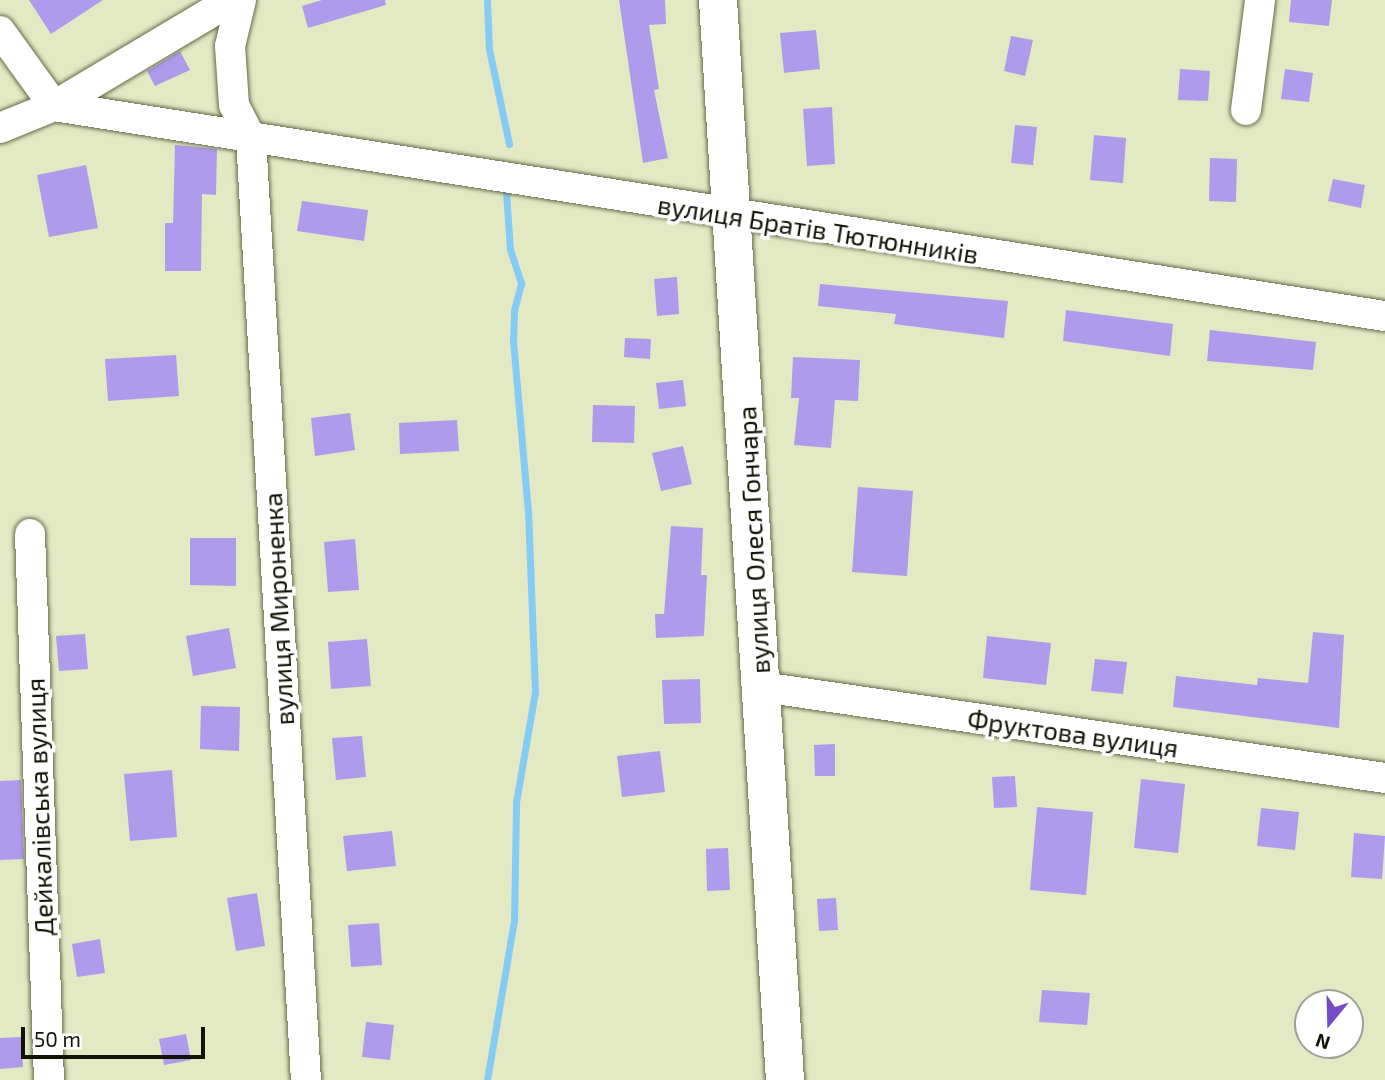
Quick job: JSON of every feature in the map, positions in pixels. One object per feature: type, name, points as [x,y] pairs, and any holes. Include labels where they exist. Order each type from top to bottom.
[{"type":"main road","name":"вулиця Олеся Гончара","points":[[718,0],[734,217],[785,1080]]},
{"type":"street","points":[[0,128],[54,106],[232,0]]},
{"type":"street","points":[[241,0],[230,46],[234,105],[251,138]]},
{"type":"street","points":[[1246,110],[1260,0]]},
{"type":"street","points":[[0,31],[54,106]]},
{"type":"street","name":"вулиця Братів Тютюнників","points":[[54,106],[734,217],[1385,316]]},
{"type":"street","name":"вулиця Мироненка","points":[[251,138],[306,1080]]},
{"type":"street","name":"Дейкалівська вулиця","points":[[30,534],[49,1080]]},
{"type":"street","name":"Фруктова вулиця","points":[[762,687],[1385,778]]},
{"type":"building","points":[[29,0],[103,0],[51,34]]},
{"type":"building","points":[[322,0],[385,0],[386,5],[308,28],[302,6]]},
{"type":"building","points":[[619,0],[665,0],[666,24],[649,25],[659,89],[654,90],[668,158],[643,163]]},
{"type":"building","points":[[1291,0],[1332,0],[1329,26],[1289,22]]},
{"type":"building","points":[[816,30],[820,69],[784,73],[780,33]]},
{"type":"building","points":[[1011,36],[1033,40],[1025,76],[1004,71]]},
{"type":"building","points":[[180,51],[190,70],[155,86],[147,71]]},
{"type":"building","points":[[1180,69],[1210,71],[1208,101],[1178,100]]},
{"type":"building","points":[[1285,69],[1313,73],[1309,102],[1281,99]]},
{"type":"building","points":[[832,107],[835,164],[807,166],[803,109]]},
{"type":"building","points":[[1015,125],[1037,127],[1033,165],[1011,163]]},
{"type":"building","points":[[1094,135],[1126,138],[1123,183],[1090,180]]},
{"type":"building","points":[[175,145],[217,149],[216,195],[202,194],[201,271],[165,271],[165,223],[173,223]]},
{"type":"building","points":[[1210,158],[1237,159],[1236,202],[1209,201]]},
{"type":"building","points":[[86,165],[98,228],[49,237],[37,175]]},
{"type":"building","points":[[1333,179],[1365,185],[1361,208],[1328,201]]},
{"type":"building","points":[[302,201],[368,210],[364,241],[297,231]]},
{"type":"building","points":[[677,277],[679,314],[657,316],[654,279]]},
{"type":"building","points":[[820,284],[1008,301],[1004,338],[894,324],[896,314],[818,306]]},
{"type":"building","points":[[1066,310],[1173,324],[1170,356],[1063,341]]},
{"type":"building","points":[[1210,330],[1316,342],[1313,370],[1207,361]]},
{"type":"building","points":[[625,338],[651,339],[650,359],[624,357]]},
{"type":"building","points":[[176,355],[179,396],[108,401],[105,359]]},
{"type":"building","points":[[793,357],[860,360],[858,401],[835,400],[831,448],[794,445],[799,398],[791,398]]},
{"type":"building","points":[[683,380],[686,406],[659,409],[656,383]]},
{"type":"building","points":[[593,405],[635,406],[634,443],[592,442]]},
{"type":"building","points":[[350,413],[355,450],[315,456],[311,418]]},
{"type":"building","points":[[457,420],[459,451],[400,454],[399,423]]},
{"type":"building","points":[[683,446],[692,484],[661,491],[652,453]]},
{"type":"building","points":[[858,487],[913,491],[907,576],[852,572]]},
{"type":"building","points":[[671,526],[703,528],[701,575],[707,575],[704,636],[656,638],[655,614],[664,614]]},
{"type":"building","points":[[190,538],[236,538],[236,586],[190,585]]},
{"type":"building","points":[[355,539],[359,590],[328,592],[324,542]]},
{"type":"building","points":[[229,628],[236,668],[193,676],[186,636]]},
{"type":"building","points":[[1313,632],[1344,635],[1339,728],[1173,707],[1176,676],[1257,685],[1258,678],[1308,683]]},
{"type":"building","points":[[85,634],[88,669],[59,671],[56,636]]},
{"type":"building","points":[[987,636],[1051,643],[1046,685],[983,678]]},
{"type":"building","points":[[367,639],[371,686],[331,689],[328,642]]},
{"type":"building","points":[[1095,659],[1127,662],[1123,694],[1091,691]]},
{"type":"building","points":[[700,679],[701,723],[664,724],[662,680]]},
{"type":"building","points":[[201,706],[240,707],[239,751],[200,749]]},
{"type":"building","points":[[362,736],[366,777],[336,780],[332,738]]},
{"type":"building","points":[[835,744],[835,776],[815,776],[814,745]]},
{"type":"building","points":[[660,751],[665,792],[622,797],[617,756]]},
{"type":"building","points":[[172,770],[177,837],[130,841],[124,774]]},
{"type":"building","points":[[1015,776],[1017,807],[994,808],[992,777]]},
{"type":"building","points":[[1141,779],[1185,784],[1178,853],[1134,848]]},
{"type":"building","points":[[21,780],[24,859],[0,860],[0,781]]},
{"type":"building","points":[[1037,807],[1093,812],[1086,895],[1030,890]]},
{"type":"building","points":[[1261,808],[1299,812],[1295,850],[1257,846]]},
{"type":"building","points":[[392,831],[396,866],[347,871],[343,836]]},
{"type":"building","points":[[1354,833],[1385,836],[1382,879],[1351,877]]},
{"type":"building","points":[[728,848],[730,890],[707,891],[706,849]]},
{"type":"building","points":[[257,893],[265,946],[236,951],[227,898]]},
{"type":"building","points":[[836,898],[838,930],[819,931],[817,899]]},
{"type":"building","points":[[379,923],[382,965],[351,967],[348,925]]},
{"type":"building","points":[[100,939],[105,973],[77,977],[72,944]]},
{"type":"building","points":[[1042,990],[1090,993],[1087,1025],[1039,1022]]},
{"type":"building","points":[[366,1022],[394,1025],[390,1060],[362,1057]]},
{"type":"building","points":[[186,1034],[191,1060],[164,1065],[159,1039]]},
{"type":"building","points":[[21,1037],[23,1067],[0,1069],[0,1038]]},
{"type":"waterway","points":[[487,0],[489,49],[509,144]]},
{"type":"waterway","points":[[487,1080],[514,921],[516,802],[535,692],[528,512],[513,342],[514,310],[521,283],[510,249],[506,192]]}]
